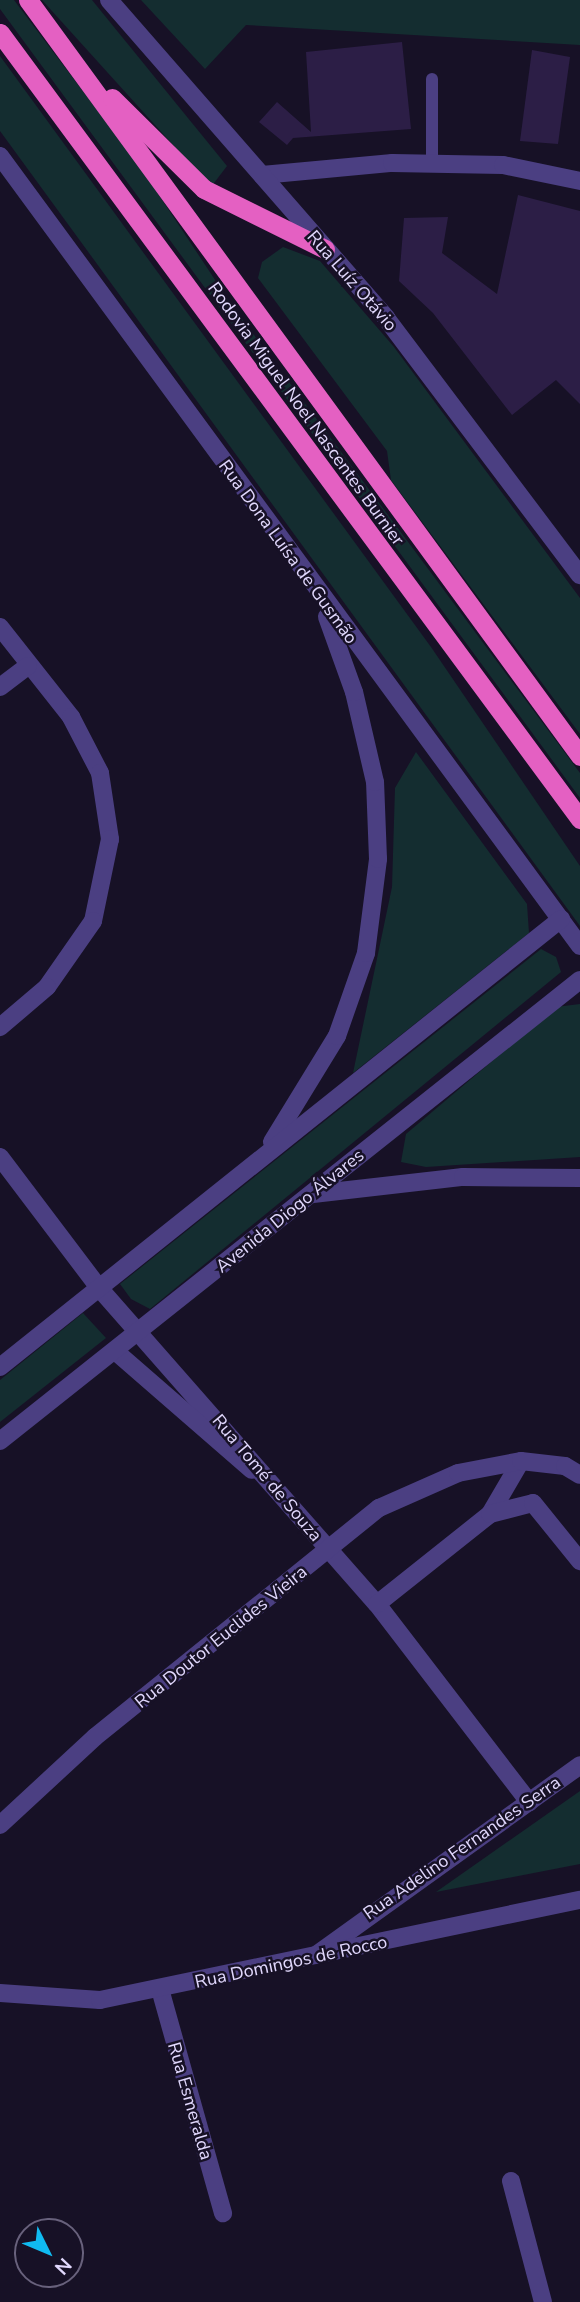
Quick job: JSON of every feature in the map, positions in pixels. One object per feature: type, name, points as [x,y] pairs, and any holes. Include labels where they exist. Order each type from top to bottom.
[{"type":"highway","name":"Rodovia Miguel Noel Nascentes Burnier","points":[[28,0],[580,756]]},
{"type":"highway","name":"Rodovia Miguel Noel Nascentes Burnier","points":[[0,33],[580,820]]},
{"type":"highway","points":[[80,69],[204,189],[325,249]]},
{"type":"street","name":"Rua Luíz Otávio","points":[[109,0],[386,318],[580,575]]},
{"type":"street","name":"Rua Dona Luísa de Gusmão","points":[[0,156],[320,597],[580,946]]},
{"type":"street","points":[[262,175],[432,164],[503,165],[580,181]]},
{"type":"street","points":[[266,1153],[337,1036],[366,953],[378,859],[375,782],[354,692],[320,597]]},
{"type":"street","points":[[0,627],[71,718],[100,773],[110,839],[93,921],[47,986],[0,1027]]},
{"type":"street","points":[[0,687],[28,666]]},
{"type":"street","points":[[0,1367],[561,919]]},
{"type":"street","name":"Avenida Diogo Álvares","points":[[0,1441],[580,980]]},
{"type":"street","name":"Rua Tomé de Souza","points":[[0,1157],[100,1289],[377,1604],[529,1802]]},
{"type":"street","points":[[313,1194],[463,1177],[580,1178]]},
{"type":"street","points":[[115,1351],[275,1491]]},
{"type":"street","points":[[377,1604],[490,1514],[521,1461]]},
{"type":"street","name":"Rua Doutor Euclides Vieira","points":[[0,1825],[96,1737],[379,1508],[458,1473],[521,1461],[565,1466],[580,1475]]},
{"type":"street","points":[[490,1514],[533,1503],[580,1561]]},
{"type":"street","name":"Rua Adelino Fernandes Serra","points":[[312,1958],[580,1765]]},
{"type":"street","name":"Rua Domingos de Rocco","points":[[0,1993],[100,2000],[312,1958],[580,1900]]},
{"type":"street","name":"Rua Esmeralda","points":[[160,1989],[223,2213]]},
{"type":"street","points":[[511,2180],[543,2302]]},
{"type":"lane","points":[[432,79],[432,164]]},
{"type":"green space","points":[[0,0],[14,0],[141,168],[231,304],[580,773],[580,798],[0,9]]},
{"type":"green space","points":[[42,0],[92,0],[227,166],[211,187]]},
{"type":"green space","points":[[141,0],[580,0],[580,45],[246,25],[205,69]]},
{"type":"green space","points":[[0,56],[431,647],[580,866],[580,926],[0,131]]},
{"type":"green space","points":[[283,247],[320,261],[394,347],[580,598],[580,734],[391,480],[387,451],[258,278],[262,262]]},
{"type":"green space","points":[[416,752],[527,904],[529,933],[353,1073],[392,887],[395,788]]},
{"type":"green space","points":[[541,949],[556,957],[561,972],[150,1309],[131,1299],[120,1284]]},
{"type":"green space","points":[[580,1004],[580,1157],[426,1167],[401,1162],[406,1134],[556,1007]]},
{"type":"green space","points":[[83,1313],[106,1338],[0,1422],[0,1380]]},
{"type":"green space","points":[[580,1791],[580,1864],[436,1892]]},
{"type":"building","points":[[402,42],[411,129],[293,138],[287,145],[259,122],[277,102],[311,132],[306,52]]},
{"type":"building","points":[[532,50],[570,57],[558,144],[520,141]]},
{"type":"building","points":[[518,195],[580,211],[580,404],[556,380],[512,415],[433,313],[399,281],[404,218],[448,217],[442,253],[497,294]]}]
